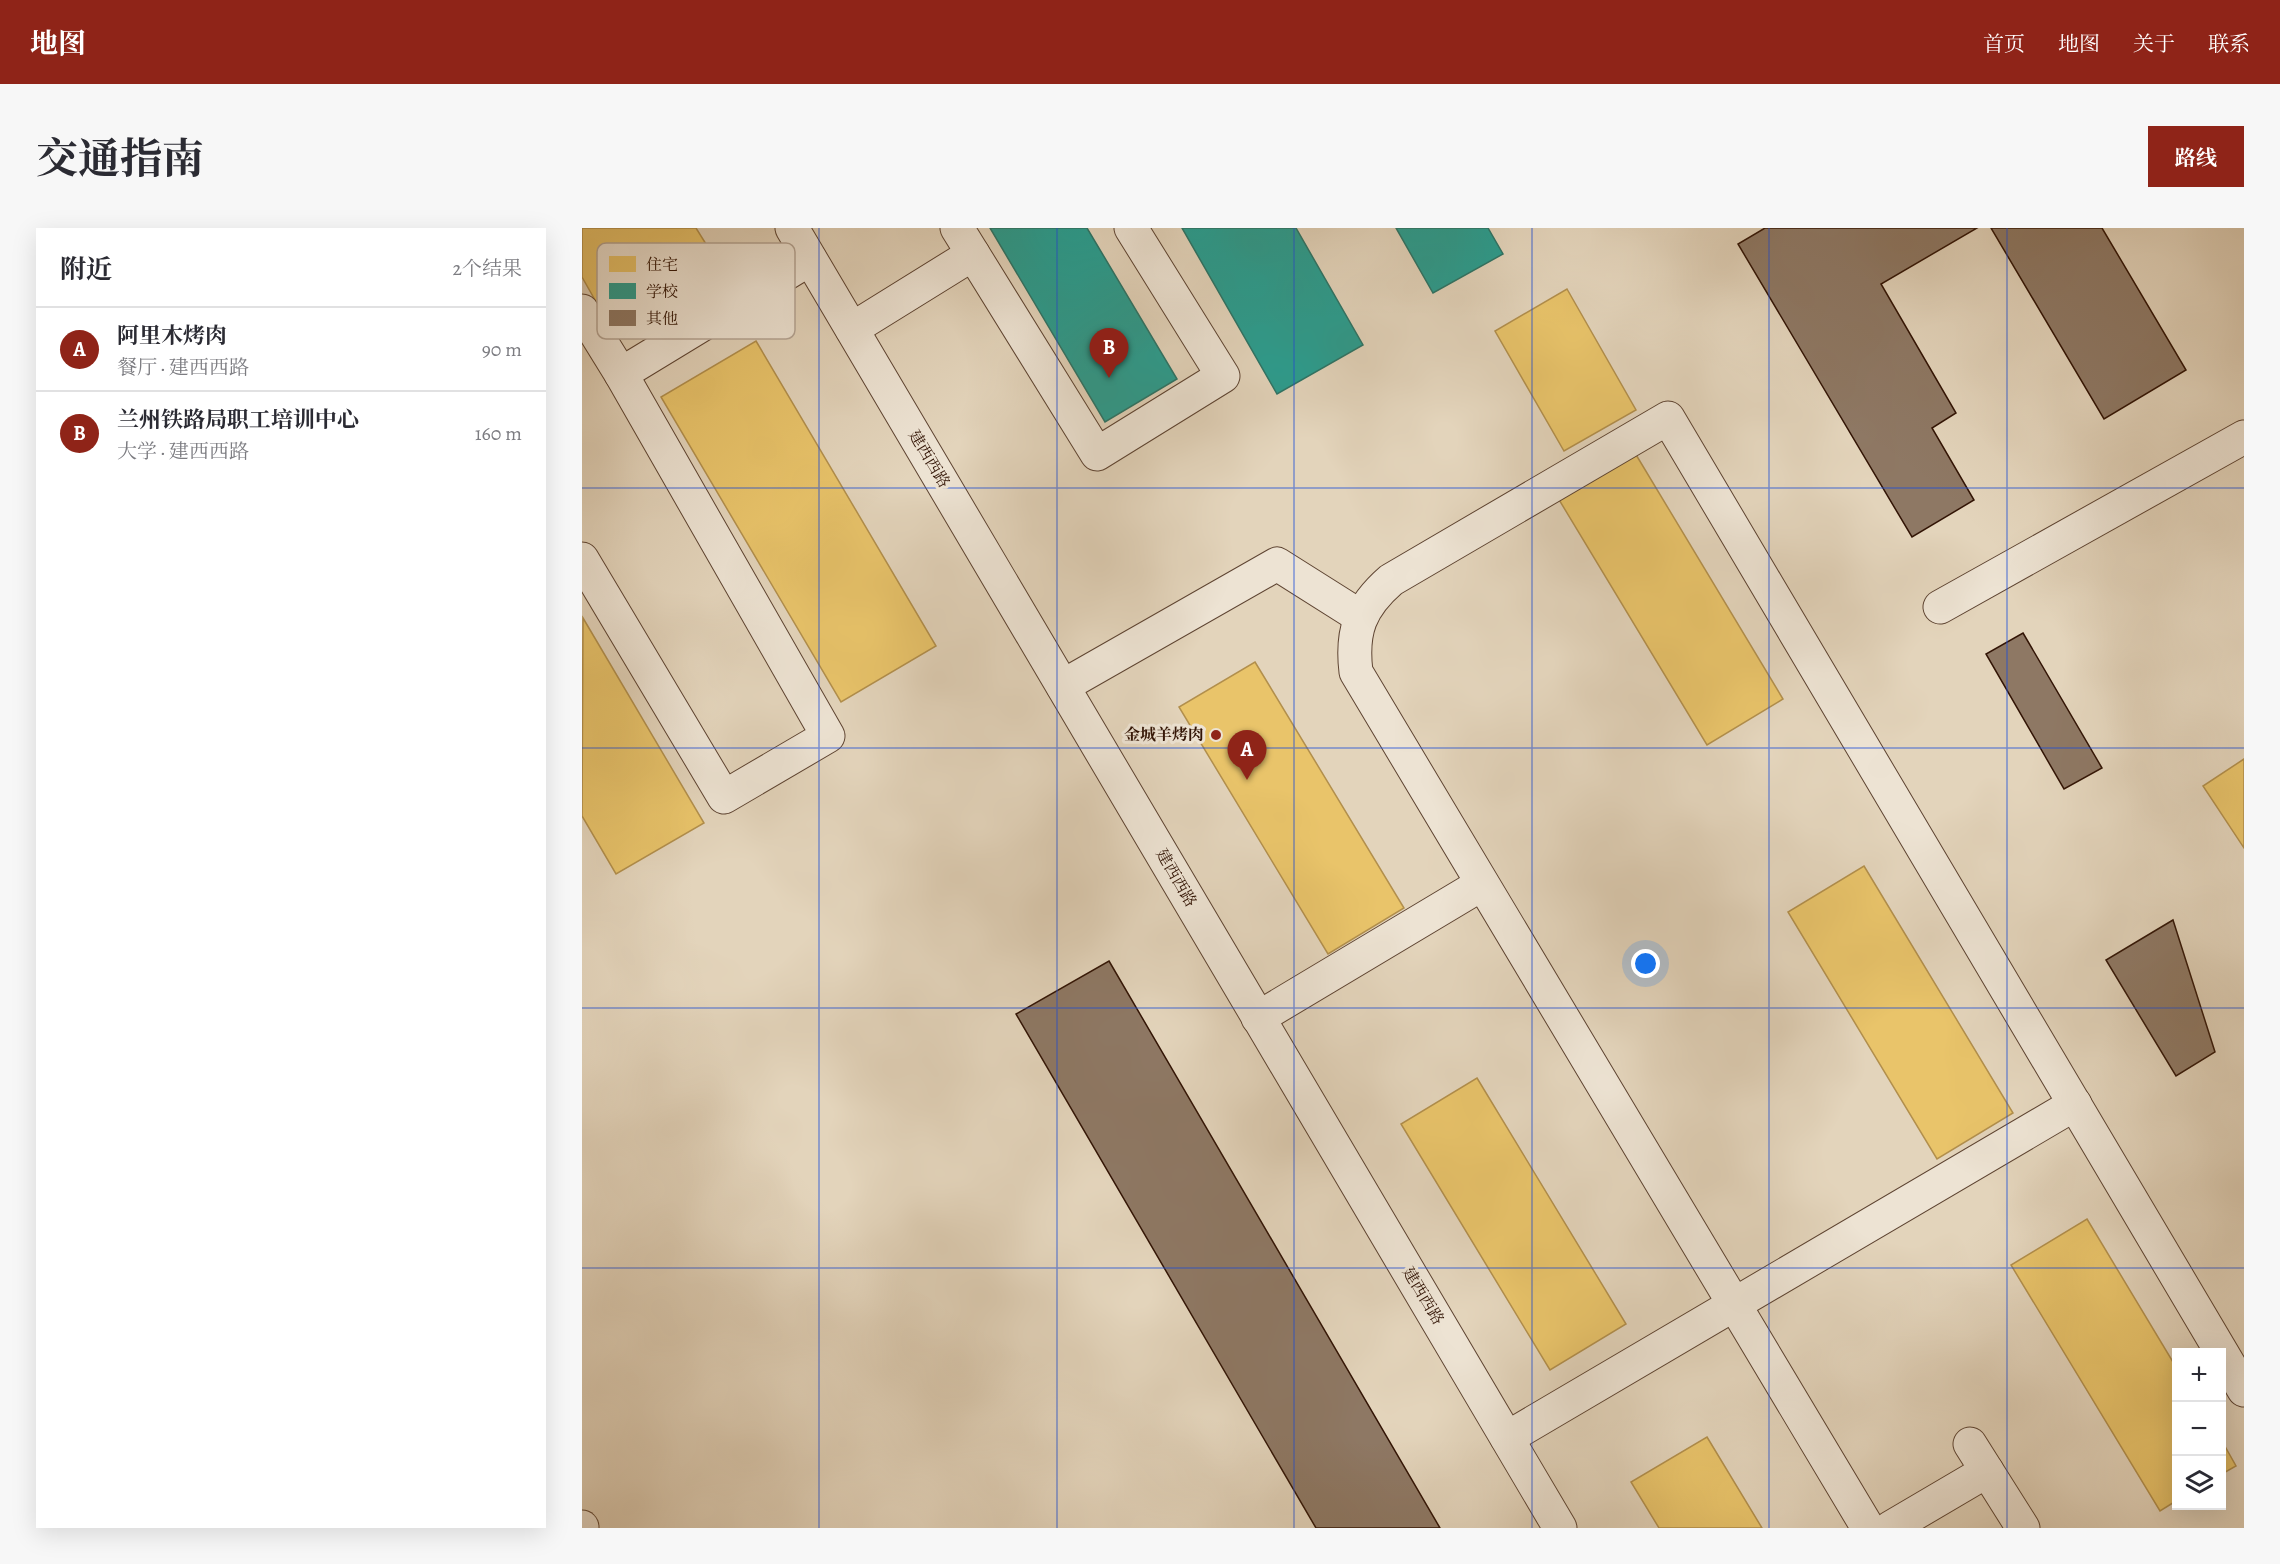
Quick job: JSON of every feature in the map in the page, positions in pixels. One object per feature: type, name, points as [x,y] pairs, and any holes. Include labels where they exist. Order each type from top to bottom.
[{"type":"street","name":"建西西路","points":[[792,228],[1560,1528]]},
{"type":"street","points":[[852,329],[965,241],[1097,454],[1222,376],[1131,228]]},
{"type":"street","points":[[795,268],[810,259]]},
{"type":"street","points":[[582,311],[597,335]]},
{"type":"street","points":[[582,559],[724,797],[828,736],[599,339]]},
{"type":"street","points":[[621,374],[679,339]]},
{"type":"street","points":[[1868,1528],[1356,672],[1354,652],[1356,632],[1361,617],[1374,597],[1391,580],[1668,418],[2244,1390]]},
{"type":"street","points":[[1940,607],[2244,436]]},
{"type":"street","points":[[1063,686],[1277,564],[1361,617]]},
{"type":"street","points":[[1258,1018],[1482,884]]},
{"type":"street","points":[[1507,1438],[2075,1104]]},
{"type":"street","points":[[1890,1528],[1979,1458],[2023,1528]]},
{"type":"building: 住宅","points":[[582,228],[696,228],[705,243],[597,243],[597,303],[582,277]]},
{"type":"building: 住宅","points":[[1567,289],[1636,410],[1564,451],[1495,331]]},
{"type":"building: 住宅","points":[[756,341],[936,646],[841,702],[661,397]]},
{"type":"building: 住宅","points":[[1635,453],[1783,699],[1707,745],[1558,498]]},
{"type":"building: 住宅","points":[[583,618],[704,823],[616,874],[582,816]]},
{"type":"building: 住宅","points":[[1255,662],[1404,908],[1328,954],[1179,707]]},
{"type":"building: 住宅","points":[[2244,759],[2244,848],[2203,786]]},
{"type":"building: 住宅","points":[[1864,866],[2013,1113],[1937,1159],[1788,912]]},
{"type":"building: 住宅","points":[[1477,1078],[1626,1324],[1550,1370],[1401,1124]]},
{"type":"building: 住宅","points":[[2087,1219],[2172,1360],[2172,1504],[2160,1511],[2011,1265]]},
{"type":"building: 住宅","points":[[1707,1437],[1762,1528],[1659,1528],[1631,1482]]},
{"type":"building: 住宅","points":[[2226,1448],[2236,1466],[2226,1472]]},
{"type":"building: 学校","points":[[990,228],[1087,228],[1177,379],[1105,422]]},
{"type":"building: 学校","points":[[1182,228],[1296,228],[1363,345],[1277,394]]},
{"type":"building: 学校","points":[[1396,228],[1488,228],[1503,254],[1433,293]]},
{"type":"building: 其他","points":[[1765,228],[1977,228],[1881,284],[1956,413],[1932,428],[1974,500],[1912,537],[1738,244]]},
{"type":"building: 其他","points":[[1991,228],[2102,228],[2186,370],[2104,419]]},
{"type":"building: 其他","points":[[2023,633],[2102,768],[2064,789],[1986,654]]},
{"type":"building: 其他","points":[[2173,920],[2215,1052],[2176,1076],[2106,960]]},
{"type":"building: 其他","points":[[1109,961],[1440,1528],[1316,1528],[1016,1014]]},
{"type":"place","name":"兰州铁路局职工培训中心","points":[[1109,378]]},
{"type":"place","name":"金城羊烤肉","points":[[1216,735]]},
{"type":"place","name":"阿里木烤肉","points":[[1247,780]]}]
